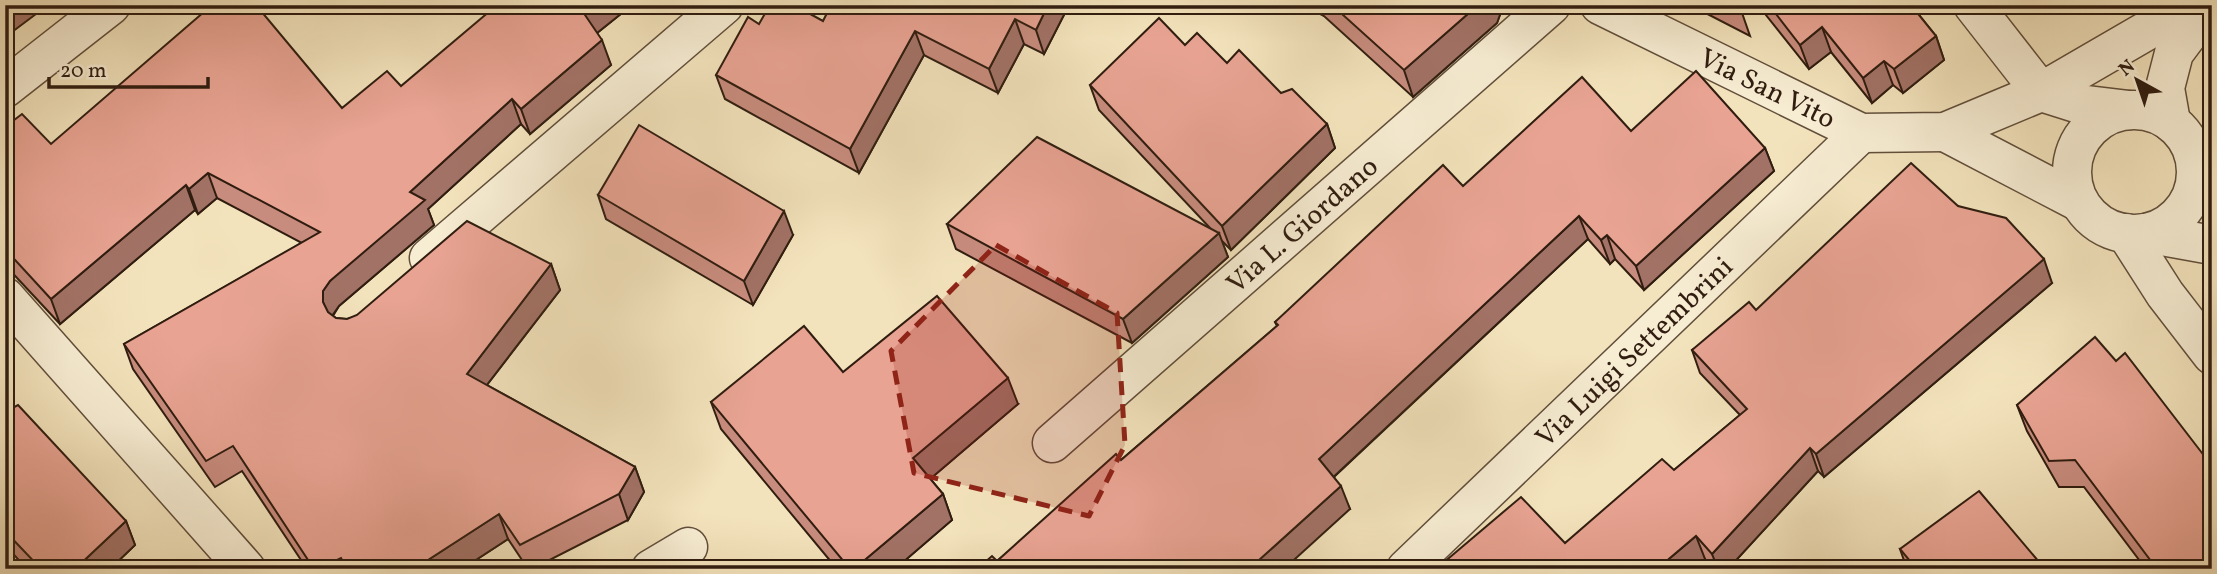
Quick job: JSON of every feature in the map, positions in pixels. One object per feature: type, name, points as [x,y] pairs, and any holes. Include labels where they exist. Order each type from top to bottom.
[{"type":"street","points":[[5,88],[111,5]]},
{"type":"street","points":[[406,277],[724,5]]},
{"type":"street","name":"Via L. Giordano","points":[[1052,443],[1550,5]]},
{"type":"street","name":"Via San Vito","points":[[1600,5],[1861,133],[1945,132],[2041,92],[2191,5]]},
{"type":"street","points":[[1973,5],[2041,92],[2093,106],[2152,113],[2171,122],[2186,138],[2203,169],[2196,179],[2190,199],[2171,221],[2135,233]]},
{"type":"street","points":[[2171,122],[2165,88],[2174,53],[2210,5]]},
{"type":"street","points":[[2113,51],[2072,165],[2073,184],[2079,202],[2091,217],[2107,228],[2212,245]]},
{"type":"street","points":[[2079,144],[2091,127],[2110,115],[2131,110]]},
{"type":"street","name":"Via San Vito","points":[[1945,132],[2079,202]]},
{"type":"street","name":"Via Luigi Settembrini","points":[[1406,569],[1861,133]]},
{"type":"street","points":[[2135,233],[2165,294],[2212,355]]},
{"type":"street","points":[[5,297],[246,569]]},
{"type":"street","points":[[651,569],[688,547]]},
{"type":"highlighted area","points":[[996,245],[1117,313],[1125,445],[1089,516],[914,473],[891,351]]},
{"type":"building","points":[[212,5],[256,5],[342,108],[387,71],[401,86],[497,5],[591,5],[583,12],[602,40],[521,109],[512,99],[410,192],[425,200],[330,281],[323,291],[323,302],[328,312],[336,318],[347,319],[357,315],[467,221],[551,264],[467,374],[635,467],[619,494],[520,545],[499,514],[414,569],[347,569],[341,558],[314,569],[233,446],[206,461],[124,344],[320,232],[208,173],[189,189],[186,185],[51,299],[5,249],[5,127],[22,114],[51,144]]},
{"type":"building","points":[[770,5],[794,5],[823,21],[831,5],[1048,5],[1036,30],[1015,19],[989,69],[915,31],[850,149],[716,75],[748,17],[759,24]]},
{"type":"building","points":[[1332,5],[1478,5],[1404,70]]},
{"type":"building","points":[[1769,5],[1911,5],[1936,36],[1894,69],[1884,61],[1863,78],[1822,27],[1800,45]]},
{"type":"building","points":[[1159,18],[1185,45],[1197,33],[1227,63],[1239,50],[1281,93],[1292,89],[1327,124],[1222,226],[1090,85]]},
{"type":"building","points":[[1696,71],[1765,148],[1636,266],[1607,235],[1601,240],[1579,216],[1319,459],[1341,486],[1249,569],[977,569],[992,556],[997,561],[1116,454],[1121,460],[1278,325],[1275,322],[1443,165],[1463,186],[1582,77],[1631,131]]},
{"type":"building","points":[[639,125],[784,211],[744,281],[598,195]]},
{"type":"building","points":[[1037,137],[1219,233],[1123,319],[947,224]]},
{"type":"building","points":[[1911,163],[1958,206],[2006,218],[2044,259],[1816,454],[1810,448],[1712,554],[1696,536],[1657,569],[1436,569],[1521,497],[1565,543],[1662,459],[1674,470],[1747,409],[1692,350],[1749,302],[1756,310]]},
{"type":"building","points":[[937,296],[1008,378],[913,458],[943,494],[854,569],[850,569],[711,402],[804,326],[843,372]]},
{"type":"building","points":[[2095,337],[2116,361],[2125,353],[2212,466],[2212,569],[2157,569],[2075,460],[2049,461],[2017,405]]},
{"type":"building","points":[[18,405],[126,521],[75,569],[41,569],[5,531],[5,412]]},
{"type":"building","points":[[1979,491],[2045,569],[1912,569],[1915,567],[1900,549]]}]
